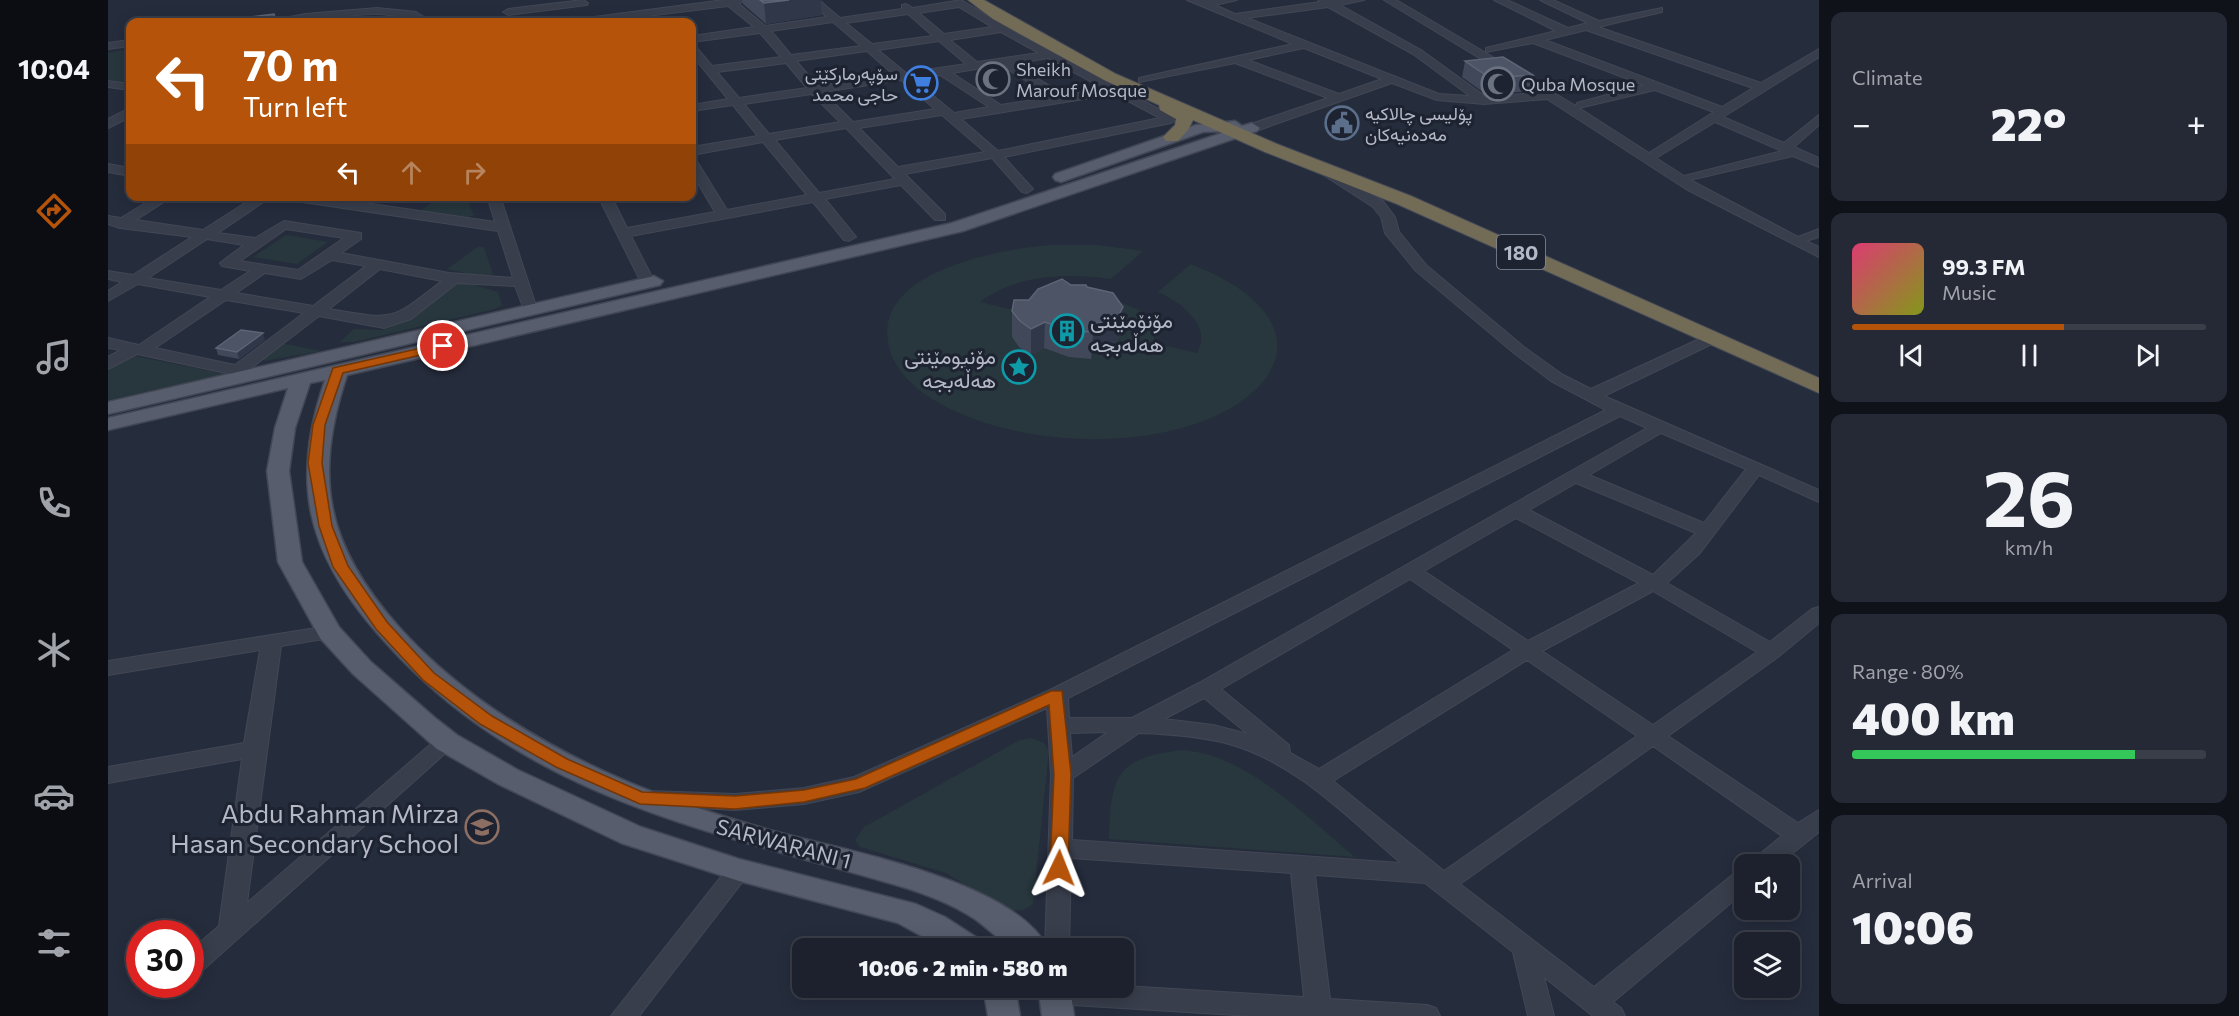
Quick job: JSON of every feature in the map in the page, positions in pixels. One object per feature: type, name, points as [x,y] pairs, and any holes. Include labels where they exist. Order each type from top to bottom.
[{"type":"highway","points":[[997,0],[1143,80],[1242,128]]},
{"type":"highway","name":"180","points":[[963,1],[1007,21],[1121,86],[1242,128],[1286,139],[1819,384]]},
{"type":"highway","points":[[1121,86],[1183,115],[1185,124],[1172,137]]},
{"type":"highway","name":"180","points":[[1242,128],[1317,165],[1404,200],[1705,332]]},
{"type":"main road","points":[[108,424],[338,371],[814,253],[849,237],[940,217],[1027,189],[1172,137],[1242,128]]},
{"type":"main road","points":[[108,408],[246,372],[648,282],[967,224],[1242,128]]},
{"type":"main road","name":"SARWARANI 1","points":[[338,371],[325,405],[316,443],[316,481],[326,526],[341,567],[363,601],[429,676],[452,696],[513,737],[561,763],[640,798],[704,821],[929,885],[989,915],[1019,938]]},
{"type":"main road","points":[[302,379],[285,428],[278,471],[290,562],[329,632],[362,668],[447,742],[508,777],[631,835],[739,870],[904,913],[934,926],[953,938]]},
{"type":"main road","points":[[395,697],[429,676]]},
{"type":"main road","points":[[1001,998],[1004,1016]]},
{"type":"street","points":[[343,0],[351,11]]},
{"type":"street","points":[[501,0],[511,18]]},
{"type":"street","points":[[610,18],[682,4],[746,0]]},
{"type":"street","points":[[813,0],[902,78],[995,154],[1027,189]]},
{"type":"street","points":[[897,0],[975,66]]},
{"type":"street","points":[[1197,2],[1232,0]]},
{"type":"street","points":[[1235,16],[1326,2],[1359,0]]},
{"type":"street","points":[[1389,0],[1490,50],[1581,105],[1691,186],[1819,253]]},
{"type":"street","points":[[1403,0],[1418,13],[1550,95],[1690,176],[1812,235],[1819,244]]},
{"type":"street","points":[[1499,0],[1567,32]]},
{"type":"street","points":[[1545,0],[1593,26],[1762,87]]},
{"type":"street","points":[[623,233],[816,198],[995,154],[1171,119],[1121,86],[1049,55],[1003,29],[963,1],[910,11],[763,29],[703,29],[696,35]]},
{"type":"street","points":[[508,12],[582,2],[592,18]]},
{"type":"street","points":[[730,2],[763,29],[815,90],[940,217]]},
{"type":"street","points":[[1197,2],[1308,44],[1437,97],[1484,101],[1550,95]]},
{"type":"street","points":[[1326,2],[1417,52],[1484,101]]},
{"type":"street","points":[[1490,50],[1658,10],[1642,3]]},
{"type":"street","points":[[682,4],[694,18]]},
{"type":"street","points":[[299,18],[387,8],[426,17]]},
{"type":"street","points":[[696,21],[703,29]]},
{"type":"street","points":[[710,70],[1003,29]]},
{"type":"street","points":[[1535,40],[1655,86],[1819,163]]},
{"type":"street","points":[[108,46],[126,44]]},
{"type":"street","points":[[1143,80],[1308,44]]},
{"type":"street","points":[[696,54],[849,237]]},
{"type":"street","points":[[1655,154],[1818,54]]},
{"type":"street","points":[[696,107],[1049,55]]},
{"type":"street","points":[[1236,60],[1336,98]]},
{"type":"street","points":[[1003,62],[1063,99]]},
{"type":"street","points":[[942,71],[999,109]]},
{"type":"street","points":[[1242,128],[1393,79]]},
{"type":"street","points":[[108,84],[126,86]]},
{"type":"street","points":[[696,150],[850,125],[999,109],[1063,99],[1121,86]]},
{"type":"street","points":[[1581,105],[1655,86]]},
{"type":"street","points":[[108,123],[126,114]]},
{"type":"street","points":[[1690,176],[1790,150],[1819,120]]},
{"type":"street","points":[[108,123],[126,125]]},
{"type":"street","points":[[1317,165],[1383,209],[1392,233],[1404,250],[1446,291],[1538,364],[1619,410],[1756,467],[1819,497]]},
{"type":"street","points":[[108,168],[126,171]]},
{"type":"street","points":[[696,170],[723,215]]},
{"type":"street","points":[[108,231],[159,201]]},
{"type":"street","points":[[108,297],[258,201]]},
{"type":"street","points":[[320,201],[472,225],[503,227]]},
{"type":"street","points":[[495,201],[530,309]]},
{"type":"street","points":[[607,201],[648,282]]},
{"type":"street","points":[[321,231],[356,207]]},
{"type":"street","points":[[108,220],[257,243]]},
{"type":"street","points":[[284,225],[356,236],[302,275],[227,263],[257,243],[284,225]]},
{"type":"street","points":[[330,255],[454,278],[495,283],[521,282]]},
{"type":"street","points":[[108,343],[246,372],[316,312],[378,264]]},
{"type":"street","points":[[108,364],[138,349],[262,269]]},
{"type":"street","points":[[108,275],[384,323],[406,316],[454,278]]},
{"type":"street","points":[[1592,395],[1705,332]]},
{"type":"street","points":[[640,798],[735,802],[804,796],[860,784],[1057,695],[1619,410]]},
{"type":"street","points":[[1062,774],[1133,726],[1206,688],[1660,427]]},
{"type":"street","points":[[1318,780],[1528,650],[1654,583],[1693,549],[1756,467]]},
{"type":"street","points":[[1575,476],[1707,531]]},
{"type":"street","points":[[1515,510],[1654,583],[1771,652]]},
{"type":"street","points":[[1410,570],[1798,835]]},
{"type":"street","points":[[1060,848],[1302,864],[1437,879],[1653,736],[1771,652],[1819,613]]},
{"type":"street","points":[[108,669],[329,632]]},
{"type":"street","points":[[231,931],[254,750],[271,643]]},
{"type":"street","points":[[1206,688],[1437,879],[1603,1009],[1734,888]]},
{"type":"street","points":[[1057,695],[1062,774],[1057,938]]},
{"type":"street","points":[[1059,725],[1183,726],[1220,733],[1264,748],[1318,780]]},
{"type":"street","points":[[204,954],[447,742]]},
{"type":"street","points":[[108,775],[254,750]]},
{"type":"street","points":[[1775,854],[1819,819]]},
{"type":"street","points":[[1302,864],[1319,1013]]},
{"type":"street","points":[[624,1016],[739,870]]},
{"type":"street","points":[[1524,948],[1541,1016]]},
{"type":"street","points":[[1087,998],[1319,1013],[1426,1016]]},
{"type":"shaded area","points":[[126,50],[126,82],[108,80],[108,53]]},
{"type":"shaded area","points":[[434,201],[468,201],[474,215],[464,219],[419,212]]},
{"type":"shaded area","points":[[286,235],[328,242],[297,264],[253,257]]},
{"type":"shaded area","points":[[1051,245],[1099,245],[1143,251],[1111,279],[1077,276],[1043,278],[1010,286],[980,302],[1018,311],[1118,301],[1139,310],[1151,322],[1155,335],[1153,343],[1197,353],[1201,343],[1201,333],[1192,316],[1176,302],[1158,292],[1191,264],[1237,287],[1250,297],[1267,316],[1276,335],[1277,353],[1271,369],[1260,385],[1245,399],[1206,420],[1174,430],[1101,439],[1063,438],[1025,433],[989,424],[956,411],[926,395],[907,379],[893,358],[888,341],[890,317],[902,297],[922,280],[975,258]]},
{"type":"shaded area","points":[[479,246],[484,247],[493,274],[478,276],[447,269]]},
{"type":"shaded area","points":[[454,284],[471,284],[498,292],[502,305],[495,309],[354,342],[340,342],[354,329],[383,330],[412,319]]},
{"type":"shaded area","points":[[281,343],[321,351],[264,361],[263,359]]},
{"type":"shaded area","points":[[135,356],[226,374],[108,400],[108,367]]},
{"type":"shaded area","points":[[1032,738],[1044,743],[1049,751],[1033,904],[1023,910],[1007,911],[946,873],[860,847],[855,840],[864,827],[1020,740]]},
{"type":"shaded area","points":[[1181,750],[1205,754],[1229,762],[1252,775],[1296,806],[1355,857],[1109,839],[1112,800],[1121,774],[1130,765],[1142,759]]},
{"type":"building","points":[[760,0],[789,0],[764,3]]},
{"type":"building","points":[[274,14],[275,18],[242,18]]},
{"type":"building","points":[[1503,57],[1533,75],[1490,78],[1465,61]]},
{"type":"building","points":[[1062,279],[1071,285],[1086,285],[1113,293],[1123,307],[1118,316],[1091,326],[1093,332],[1070,331],[1045,322],[1031,329],[1020,321],[1012,311],[1014,300],[1029,300],[1038,289]]},
{"type":"building","points":[[241,330],[263,333],[237,352],[216,348]]},
{"type":"place","name":"Sheikh Marouf Mosque","points":[[993,79]]},
{"type":"place","name":"سۆپەرمارکێتی حاجی محمد","points":[[921,83]]},
{"type":"place","name":"Quba Mosque","points":[[1498,84]]},
{"type":"place","name":"پۆلیسی چالاکیە مەدەنیەکان","points":[[1342,123]]},
{"type":"place","name":"مۆنۆمێنتی هەڵەبجە","points":[[1067,331]]},
{"type":"place","name":"مۆنیومێنتی هەڵەبجە","points":[[1019,367]]},
{"type":"place","name":"Abdu Rahman Mirza Hasan Secondary School","points":[[482,827]]},
{"type":"route","points":[[443,346],[338,371],[319,425],[315,463],[316,481],[326,526],[341,567],[363,601],[404,651],[452,696],[513,737],[561,763],[640,798],[735,802],[804,796],[860,784],[1057,695],[1062,774],[1059,868]]}]
